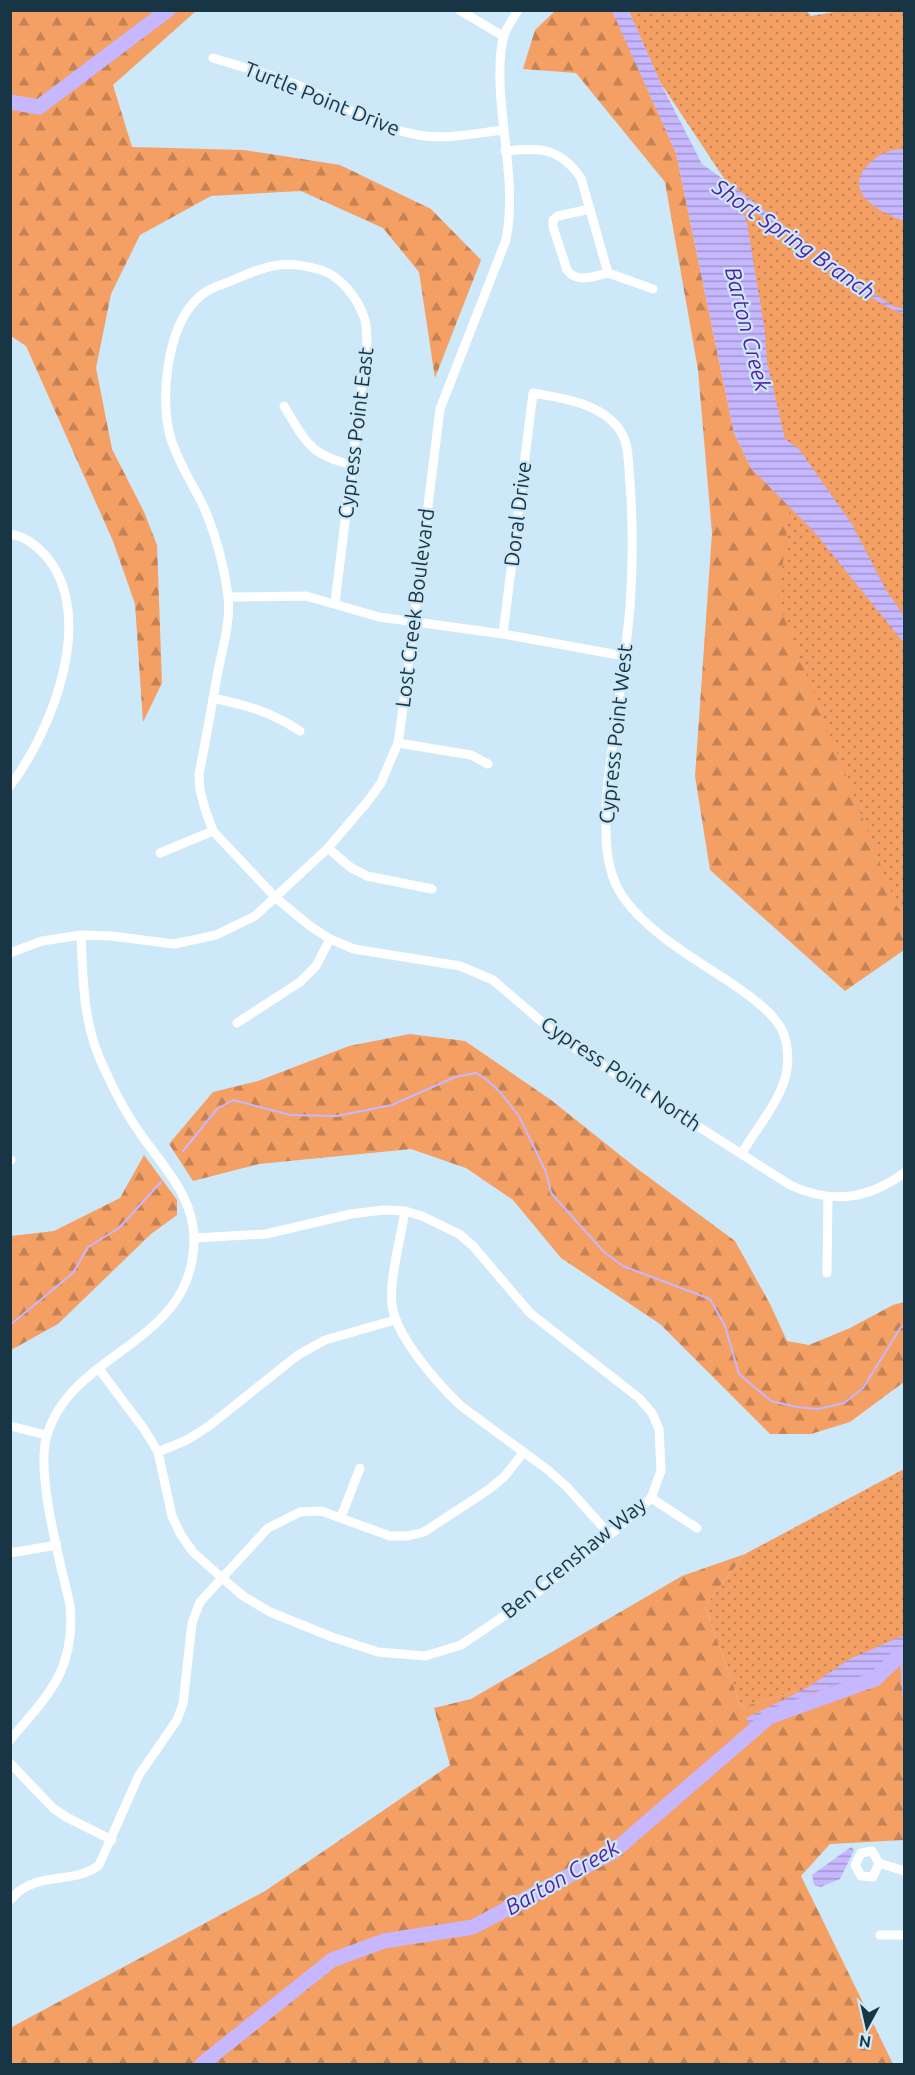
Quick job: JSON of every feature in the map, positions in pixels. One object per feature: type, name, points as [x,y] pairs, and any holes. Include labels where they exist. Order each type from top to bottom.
[{"type":"street","points":[[459,10],[503,36]]},
{"type":"street","name":"Lost Creek Boulevard","points":[[10,953],[42,941],[81,935],[111,936],[174,944],[198,940],[235,927],[255,916],[328,848],[381,783],[398,743],[440,409],[507,232],[510,188],[503,130],[499,57],[503,36],[518,10]]},
{"type":"street","name":"Turtle Point Drive","points":[[213,58],[281,79],[377,123],[403,132],[426,136],[448,136],[503,130]]},
{"type":"street","points":[[505,151],[537,149],[555,153],[564,159],[581,178],[608,273]]},
{"type":"street","points":[[590,209],[558,216],[553,220],[553,227],[570,274],[583,278],[608,273],[652,289]]},
{"type":"street","name":"Cypress Point East","points":[[276,898],[213,831],[203,800],[200,774],[227,628],[228,597],[220,549],[206,512],[177,455],[165,413],[167,379],[182,319],[194,302],[208,290],[269,265],[288,263],[325,271],[345,286],[365,320],[367,342],[334,603]]},
{"type":"street","name":"Doral Drive","points":[[503,634],[532,393]]},
{"type":"street","name":"Cypress Point West","points":[[532,393],[553,396],[594,409],[611,419],[621,432],[627,451],[633,548],[630,608],[606,809],[608,855],[613,875],[622,895],[650,927],[752,998],[771,1014],[782,1030],[787,1047],[787,1068],[783,1087],[742,1153]]},
{"type":"street","points":[[284,406],[308,445],[319,454],[353,465]]},
{"type":"street","points":[[10,534],[26,539],[39,548],[51,562],[66,598],[68,625],[62,673],[53,707],[34,749],[10,786]]},
{"type":"street","points":[[228,597],[306,596],[379,617],[503,634],[624,656]]},
{"type":"street","points":[[213,698],[256,708],[277,716],[300,731]]},
{"type":"street","points":[[398,743],[471,755],[488,764]]},
{"type":"street","points":[[160,853],[213,831]]},
{"type":"street","points":[[328,848],[350,867],[367,876],[432,889]]},
{"type":"street","name":"Cypress Point North","points":[[276,898],[310,926],[330,939],[354,949],[460,966],[493,980],[564,1041],[790,1185],[808,1194],[828,1198],[856,1195],[878,1188],[904,1173]]},
{"type":"street","points":[[10,1740],[54,1686],[65,1665],[70,1644],[72,1624],[70,1605],[44,1476],[46,1435],[61,1405],[75,1388],[150,1330],[167,1314],[187,1279],[194,1238],[185,1198],[169,1170],[144,1139],[123,1107],[102,1066],[90,1033],[85,1001],[81,935]]},
{"type":"street","points":[[237,1023],[300,982],[316,966],[330,939]]},
{"type":"street","points":[[826,1273],[828,1198]]},
{"type":"street","name":"Ben Crenshaw Way","points":[[99,1369],[144,1429],[158,1452],[172,1516],[193,1552],[243,1596],[270,1612],[332,1637],[378,1652],[425,1656],[461,1645],[529,1599],[610,1535],[651,1498],[661,1471],[658,1429],[652,1413],[639,1398],[530,1313],[473,1246],[459,1234],[437,1222],[405,1211],[383,1210],[351,1214],[266,1234],[194,1238]]},
{"type":"street","points":[[405,1211],[391,1302],[400,1333],[448,1394],[567,1487],[610,1535]]},
{"type":"street","points":[[158,1452],[187,1440],[209,1426],[298,1355],[325,1340],[395,1320]]},
{"type":"street","points":[[10,1426],[46,1435]]},
{"type":"street","points":[[10,1900],[21,1890],[34,1883],[90,1872],[99,1865],[139,1775],[177,1720],[183,1704],[195,1613],[200,1602],[220,1577],[267,1528],[300,1512],[321,1511],[390,1536],[408,1536],[424,1532],[488,1490],[504,1477],[523,1453]]},
{"type":"street","points":[[341,1517],[360,1468]]},
{"type":"street","points":[[651,1498],[697,1528]]},
{"type":"street","points":[[10,1553],[57,1545]]},
{"type":"street","points":[[10,1763],[53,1808],[112,1840]]},
{"type":"street","points":[[879,1863],[904,1871]]},
{"type":"street","points":[[880,1935],[904,1935]]},
{"type":"green space","points":[[806,10],[811,16],[839,11],[904,11],[904,926],[722,541],[773,449],[741,204],[660,82],[629,11]]},
{"type":"green space","points":[[10,11],[196,11],[113,85],[132,147],[244,150],[340,165],[431,209],[481,260],[435,378],[419,272],[383,228],[301,191],[211,196],[140,235],[111,294],[96,368],[112,449],[144,512],[157,545],[162,683],[143,722],[135,604],[113,541],[26,346],[11,336]]},
{"type":"green space","points":[[555,11],[612,11],[614,14],[676,153],[734,433],[751,468],[790,507],[778,601],[897,907],[904,914],[904,950],[845,991],[710,870],[695,776],[712,533],[698,370],[665,182],[576,73],[523,69],[535,30]]},
{"type":"green space","points":[[410,1034],[465,1041],[551,1100],[635,1167],[735,1241],[770,1304],[787,1341],[809,1345],[850,1328],[893,1305],[904,1302],[904,1382],[850,1422],[811,1434],[770,1434],[660,1324],[561,1258],[513,1200],[466,1168],[411,1149],[259,1164],[193,1181],[169,1144],[213,1092],[258,1081],[349,1046]]},
{"type":"green space","points":[[144,1155],[177,1200],[177,1215],[151,1234],[58,1324],[11,1350],[11,1236],[54,1231],[120,1198]]},
{"type":"green space","points":[[904,1469],[904,1661],[741,1707],[705,1606],[745,1554]]},
{"type":"green space","points":[[745,1554],[705,1606],[741,1707],[904,1661],[904,1840],[830,1844],[801,1876],[893,2064],[11,2064],[10,2028],[265,1891],[450,1765],[434,1708],[471,1699],[682,1576]]},
{"type":"water","points":[[612,11],[629,11],[660,82],[702,164],[744,194],[846,276],[893,306],[904,309],[904,314],[876,300],[801,242],[741,205],[747,223],[765,332],[767,361],[785,439],[799,449],[852,524],[886,590],[904,616],[904,643],[816,534],[751,468],[734,433],[676,153]]},
{"type":"water","points":[[904,150],[904,221],[875,207],[861,192],[859,184],[861,175],[875,158],[886,152]]},
{"type":"water","points":[[904,1635],[904,1663],[809,1694],[754,1730],[746,1718],[807,1688],[848,1660]]},
{"type":"water","points":[[851,1847],[854,1850],[840,1879],[821,1887],[814,1885],[812,1875]]},
{"type":"waterway","name":"Barton Creek","points":[[10,102],[39,107],[168,10]]},
{"type":"waterway","points":[[183,1151],[217,1109],[233,1100],[290,1115],[337,1116],[392,1105],[455,1077],[476,1073],[500,1092],[519,1116],[546,1172],[551,1193],[604,1252],[623,1266],[710,1299],[725,1326],[739,1374],[771,1401],[818,1409],[844,1403],[863,1388],[901,1327],[904,1326]]},
{"type":"waterway","points":[[10,1325],[73,1273],[88,1247],[119,1228],[161,1182]]},
{"type":"waterway","name":"Barton Creek","points":[[202,2064],[332,1960],[384,1941],[473,1927],[613,1852],[769,1717],[875,1679],[901,1654],[904,1655]]},
{"type":"waterway","points":[[901,1663],[904,1702]]},
{"type":"water label","name":"Short Spring Branch","points":[[794,239]]}]
